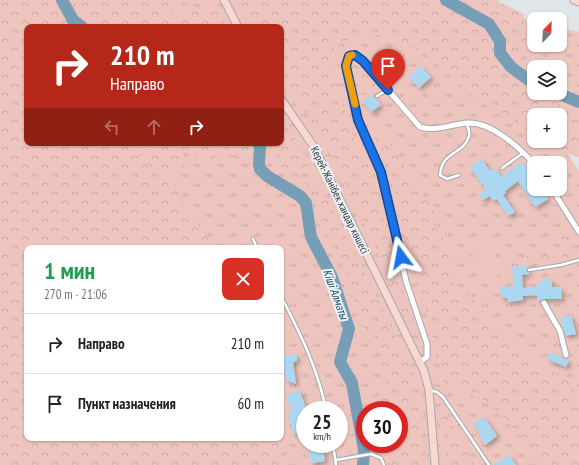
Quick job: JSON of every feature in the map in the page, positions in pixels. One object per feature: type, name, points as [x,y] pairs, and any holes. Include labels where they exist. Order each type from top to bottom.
[{"type":"main road","points":[[224,0],[236,24]]},
{"type":"main road","points":[[574,0],[579,2]]},
{"type":"main road","name":"Керей-Жәнібек хандар көшесі","points":[[284,104],[317,153],[420,362],[429,390],[435,465]]},
{"type":"street","points":[[420,362],[427,357],[427,344],[406,281],[381,172],[358,120],[346,66],[349,56],[355,55],[363,61],[420,127],[430,130],[467,123],[490,127],[527,156]]},
{"type":"street","points":[[556,196],[579,232]]},
{"type":"street","points":[[544,304],[560,331],[566,355]]},
{"type":"lane","points":[[377,96],[388,90]]},
{"type":"lane","points":[[459,175],[447,178],[440,175],[441,165],[448,157],[462,148],[469,136],[467,123]]},
{"type":"lane","points":[[502,168],[524,152]]},
{"type":"lane","points":[[253,239],[256,245]]},
{"type":"lane","points":[[529,270],[561,265],[579,260]]},
{"type":"lane","points":[[284,302],[308,350],[322,386],[324,401]]},
{"type":"lane","points":[[429,390],[437,392],[443,398],[489,465]]},
{"type":"lane","points":[[335,453],[336,465]]},
{"type":"lane","points":[[336,460],[355,455],[371,454],[382,458],[384,465]]},
{"type":"green space","points":[[0,0],[451,0],[527,19],[527,52],[567,52],[567,29],[579,32],[579,128],[567,122],[567,108],[527,108],[527,148],[564,148],[579,171],[579,465],[0,465]]},
{"type":"green space","points":[[0,0],[56,0],[70,24],[24,24],[24,146],[130,146],[153,169],[172,179],[189,213],[213,245],[24,245],[24,441],[284,441],[284,432],[288,465],[0,465]]},
{"type":"green space","points":[[73,0],[196,0],[175,8],[172,15],[173,24],[91,24],[80,17]]},
{"type":"green space","points":[[238,0],[498,0],[499,2],[524,14],[527,60],[527,100],[556,100],[558,108],[527,108],[527,132],[512,118],[477,100],[424,53],[389,33],[335,43],[332,67],[356,144],[375,179],[392,261],[422,339],[423,353],[419,355],[383,264],[347,187],[326,145],[293,91],[284,82],[284,24],[249,24]]},
{"type":"green space","points":[[198,7],[208,10],[219,7],[226,24],[181,24],[180,20],[183,11]]},
{"type":"green space","points":[[356,59],[365,66],[382,90],[379,92],[356,96],[350,62]]},
{"type":"green space","points":[[579,95],[579,157],[551,149],[567,148],[567,110]]},
{"type":"green space","points":[[375,121],[434,211],[433,223],[453,253],[448,264],[458,297],[468,292],[499,334],[543,366],[565,377],[579,396],[579,465],[552,465],[485,401],[444,383],[439,362],[435,353],[432,332],[414,278],[389,166],[367,124]]},
{"type":"green space","points":[[284,124],[303,150],[308,162],[307,167],[299,178],[287,173],[284,169],[281,164],[276,146],[284,146]]},
{"type":"green space","points":[[147,146],[211,146],[216,154],[217,160],[211,162],[184,152],[186,174],[174,172],[160,167],[151,160],[147,156],[149,148]]},
{"type":"green space","points":[[220,146],[251,146],[254,150],[254,155],[248,157],[241,165],[235,161],[231,152]]},
{"type":"green space","points":[[315,174],[417,379],[422,402],[426,465],[392,465],[387,453],[408,453],[408,401],[378,401],[385,381],[381,362],[379,340],[361,324],[349,281],[306,184]]},
{"type":"green space","points":[[572,230],[578,243],[577,257],[562,259],[564,246],[562,238],[552,241],[554,235]]},
{"type":"green space","points":[[486,242],[505,270],[490,280],[471,252]]},
{"type":"green space","points":[[550,254],[549,264],[512,267],[505,270],[497,259]]},
{"type":"green space","points":[[441,405],[459,433],[475,465],[447,465]]},
{"type":"building","points":[[420,66],[431,77],[419,88],[409,77]]},
{"type":"building","points":[[372,95],[381,105],[371,112],[363,101]]},
{"type":"building","points":[[482,159],[490,171],[495,168],[501,176],[523,162],[527,168],[527,195],[518,181],[505,191],[506,193],[503,195],[515,212],[508,216],[497,199],[493,201],[490,196],[483,200],[479,194],[486,190],[470,167]]},
{"type":"building","points":[[528,196],[546,196],[548,199],[535,207]]},
{"type":"building","points":[[528,265],[526,270],[530,274],[522,275],[523,288],[536,287],[536,284],[541,284],[541,280],[551,279],[552,287],[561,287],[562,299],[544,299],[537,301],[537,295],[523,296],[523,300],[508,302],[507,298],[501,298],[500,287],[514,286],[512,267]]},
{"type":"building","points":[[571,315],[576,334],[565,336],[560,318]]},
{"type":"building","points":[[550,352],[569,361],[566,367],[547,359]]},
{"type":"building","points":[[297,354],[297,361],[293,362],[296,384],[286,380],[284,356]]},
{"type":"building","points":[[299,390],[303,401],[296,401],[296,433],[293,434],[288,413],[293,412],[286,396]]},
{"type":"building","points":[[484,417],[497,436],[485,445],[474,423]]},
{"type":"building","points":[[309,453],[324,453],[325,461],[311,463]]},
{"type":"building","points":[[509,455],[516,465],[493,465]]},
{"type":"waterway","name":"Кіші Алматы","points":[[62,0],[73,20],[78,24]]},
{"type":"waterway","points":[[446,0],[489,24],[500,41],[500,53],[511,67],[527,79]]},
{"type":"waterway","points":[[567,97],[579,102]]},
{"type":"waterway","name":"Кіші Алматы","points":[[260,146],[260,169],[267,176],[300,196],[306,203],[311,237],[332,277],[349,329],[340,362],[352,383],[364,450],[363,465]]},
{"type":"slow traffic","points":[[352,55],[349,56],[346,66],[355,104]]},
{"type":"route","points":[[388,90],[363,61],[355,55],[349,56],[346,66],[358,120],[381,172],[401,257]]}]
